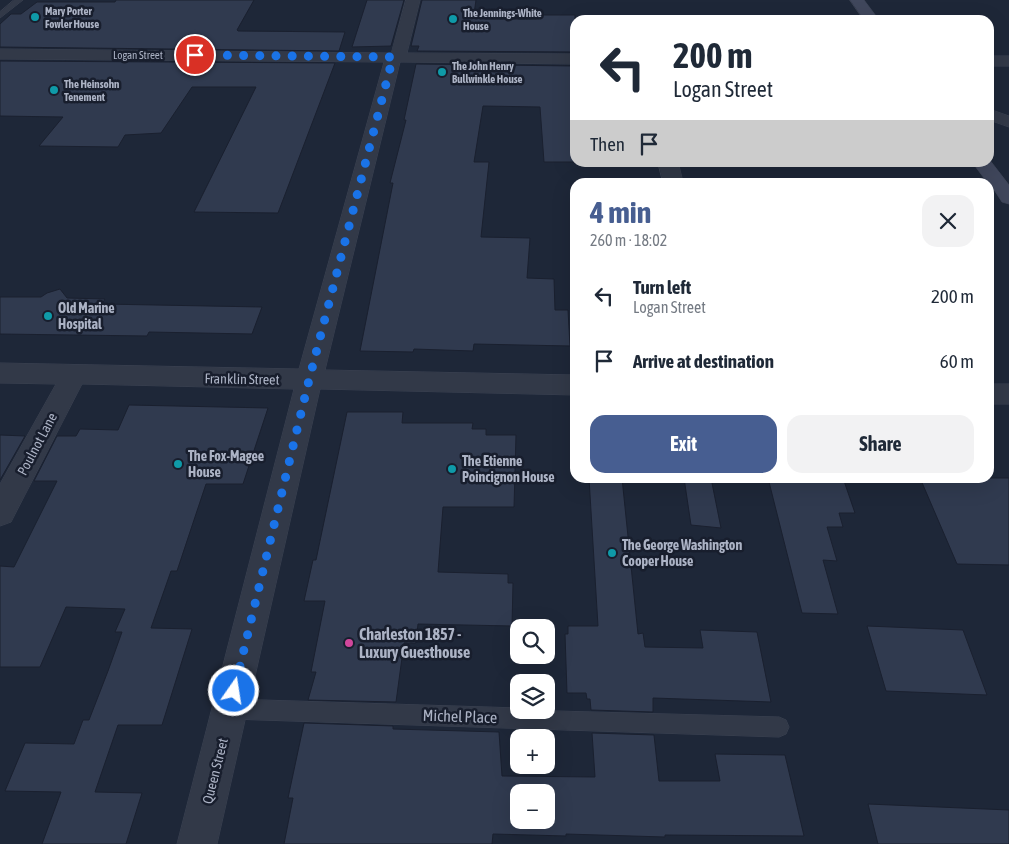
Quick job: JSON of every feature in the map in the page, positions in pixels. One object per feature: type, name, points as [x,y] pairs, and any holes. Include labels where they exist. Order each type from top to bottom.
[{"type":"main road","points":[[857,0],[868,15]]},
{"type":"main road","points":[[985,167],[993,178]]},
{"type":"main road","points":[[994,179],[1009,198]]},
{"type":"street","name":"Queen Street","points":[[197,844],[309,380],[413,0]]},
{"type":"street","name":"Logan Street","points":[[0,54],[570,59]]},
{"type":"street","points":[[994,61],[1009,61]]},
{"type":"street","points":[[994,116],[1009,122]]},
{"type":"street","name":"Franklin Street","points":[[0,374],[570,385]]},
{"type":"street","name":"Poulnot Lane","points":[[0,513],[74,375]]},
{"type":"street","points":[[994,394],[1009,394]]},
{"type":"lane","points":[[0,16],[19,0]]},
{"type":"lane","name":"Michel Place","points":[[230,709],[779,727]]},
{"type":"building","points":[[116,0],[254,0],[238,31],[345,32],[339,51],[0,47],[0,24],[11,14],[21,14],[37,2],[115,2]]},
{"type":"building","points":[[367,0],[404,0],[391,46],[352,47]]},
{"type":"building","points":[[422,0],[476,0],[474,14],[480,14],[480,19],[539,19],[539,15],[570,15],[570,52],[417,51],[419,46],[411,46]]},
{"type":"building","points":[[0,61],[335,63],[278,213],[194,212],[256,87],[192,87],[161,133],[125,135],[118,147],[39,146],[63,117],[0,116]]},
{"type":"building","points":[[416,64],[570,66],[570,162],[544,162],[540,107],[483,106],[474,162],[489,162],[481,237],[530,238],[527,278],[554,279],[555,310],[568,310],[570,346],[474,344],[473,351],[414,349],[413,352],[360,351],[393,183],[390,183],[406,120],[404,120]]},
{"type":"building","points":[[60,289],[67,298],[105,299],[102,304],[262,307],[252,334],[149,332],[147,336],[0,334],[0,297],[41,297]]},
{"type":"building","points":[[129,405],[268,408],[243,484],[206,484],[177,571],[171,571],[151,628],[192,629],[162,725],[118,725],[95,792],[142,793],[126,844],[42,844],[61,792],[5,791],[25,743],[74,744],[83,720],[89,720],[108,671],[122,632],[115,632],[125,609],[66,607],[40,667],[0,667],[0,566],[14,567],[57,481],[34,481],[57,436],[76,436],[80,429],[118,430]]},
{"type":"building","points":[[347,412],[403,412],[402,423],[473,423],[472,429],[486,429],[486,435],[516,435],[514,507],[443,507],[438,572],[508,574],[508,583],[513,583],[512,619],[510,619],[510,626],[418,624],[416,643],[404,643],[396,702],[308,700],[316,672],[311,672],[325,601],[304,601],[313,560],[316,560]]},
{"type":"building","points":[[0,435],[25,436],[0,480]]},
{"type":"building","points":[[994,478],[1009,478],[1009,565],[957,564],[922,483],[994,483]]},
{"type":"building","points":[[589,483],[623,483],[638,634],[643,633],[645,647],[703,648],[700,630],[757,632],[771,702],[653,698],[653,712],[591,710],[590,699],[587,699],[586,693],[567,693],[565,634],[568,634],[568,626],[598,626]]},
{"type":"building","points":[[685,483],[712,483],[721,528],[691,525]]},
{"type":"building","points":[[769,483],[845,483],[855,513],[839,513],[843,527],[827,527],[837,561],[823,560],[838,614],[802,613]]},
{"type":"building","points":[[867,626],[963,630],[987,695],[886,691]]},
{"type":"building","points":[[304,723],[393,726],[393,729],[499,732],[502,776],[595,777],[592,733],[654,735],[659,781],[720,781],[715,754],[785,755],[804,836],[665,835],[665,837],[493,834],[492,844],[284,844],[293,798],[288,798]]},
{"type":"building","points":[[868,804],[1009,810],[1009,844],[878,844]]},
{"type":"place","name":"Mary Porter Fowler House","points":[[35,17]]},
{"type":"place","name":"The Jennings-White House","points":[[453,19]]},
{"type":"place","name":"The John Henry Bullwinkle House","points":[[442,72]]},
{"type":"place","name":"The Heinsohn Tenement","points":[[54,90]]},
{"type":"place","name":"Old Marine Hospital","points":[[48,316]]},
{"type":"place","name":"The Fox-Magee House","points":[[178,464]]},
{"type":"place","name":"The Etienne Poincignon House","points":[[452,469]]},
{"type":"place","name":"The George Washington Cooper House","points":[[612,553]]},
{"type":"place","name":"Charleston 1857 - Luxury Guesthouse","points":[[349,643]]},
{"type":"route","points":[[195,55],[393,57],[309,380],[234,691]]}]
